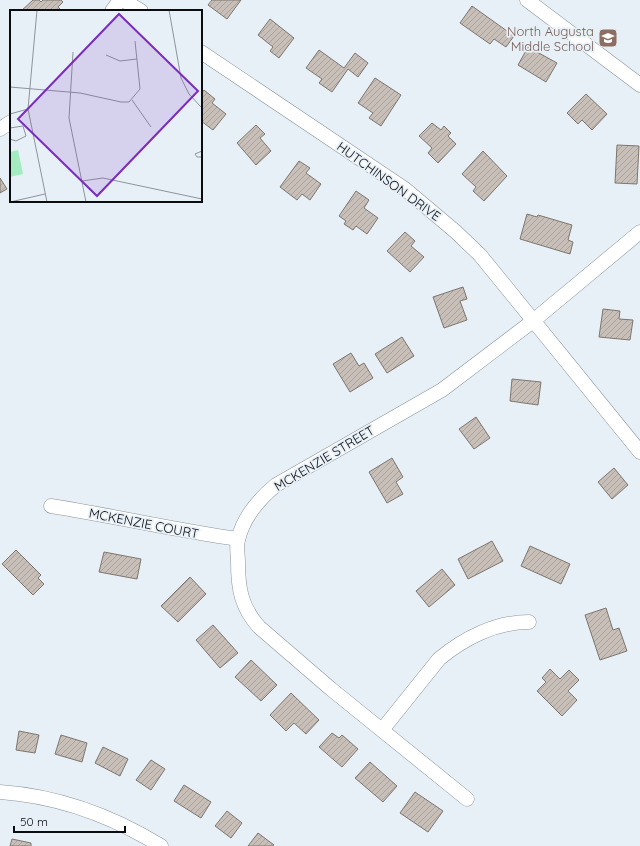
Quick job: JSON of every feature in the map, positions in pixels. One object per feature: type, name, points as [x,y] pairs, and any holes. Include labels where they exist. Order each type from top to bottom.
[{"type":"street","points":[[113,10],[121,0],[139,10]]},
{"type":"street","points":[[527,0],[640,85]]},
{"type":"street","name":"HUTCHINSON DRIVE","points":[[202,53],[392,181],[431,210],[480,255],[640,452]]},
{"type":"street","points":[[0,129],[10,123]]},
{"type":"street","name":"MCKENZIE STREET","points":[[467,799],[331,689],[250,618],[240,596],[238,584],[238,539],[245,521],[255,505],[276,485],[442,390],[533,322],[640,232]]},
{"type":"street","name":"MCKENZIE COURT","points":[[51,506],[120,517],[184,532],[238,539]]},
{"type":"street","points":[[382,730],[439,659],[448,652],[486,630],[502,624],[529,622]]},
{"type":"street","points":[[0,792],[27,794],[68,804],[124,826],[161,846]]},
{"type":"building","points":[[33,0],[39,0],[41,2],[43,0],[61,0],[63,2],[58,7],[61,10],[22,10]]},
{"type":"building","points":[[212,0],[241,0],[227,19],[208,5]]},
{"type":"building","points":[[472,6],[514,36],[506,47],[494,39],[490,44],[460,23]]},
{"type":"building","points":[[270,19],[294,38],[279,58],[270,51],[273,47],[258,35]]},
{"type":"building","points":[[528,47],[557,63],[546,82],[518,65]]},
{"type":"building","points":[[319,50],[344,68],[355,53],[368,63],[358,77],[348,69],[332,92],[319,83],[322,79],[306,68]]},
{"type":"building","points":[[375,78],[401,95],[381,126],[369,118],[373,113],[358,103]]},
{"type":"building","points":[[204,90],[215,99],[212,103],[226,114],[213,130],[202,122],[202,93]]},
{"type":"building","points":[[586,94],[607,114],[592,130],[582,120],[578,124],[567,113]]},
{"type":"building","points":[[432,123],[441,130],[444,126],[451,133],[448,136],[456,144],[438,163],[428,153],[432,148],[419,136]]},
{"type":"building","points":[[256,125],[265,134],[260,138],[271,151],[256,165],[237,143]]},
{"type":"building","points":[[617,145],[639,146],[637,184],[615,183]]},
{"type":"building","points":[[483,151],[507,176],[484,201],[473,191],[476,187],[462,174]]},
{"type":"building","points":[[299,161],[310,168],[306,173],[321,184],[310,200],[302,194],[297,200],[280,187]]},
{"type":"building","points":[[0,178],[7,189],[0,193]]},
{"type":"building","points":[[356,191],[369,200],[364,208],[378,218],[367,234],[356,226],[353,230],[344,224],[346,221],[339,216]]},
{"type":"building","points":[[527,214],[537,217],[538,215],[572,225],[568,240],[573,242],[570,254],[520,239]]},
{"type":"building","points":[[405,232],[415,241],[411,246],[424,257],[410,272],[387,251]]},
{"type":"building","points":[[463,287],[467,299],[460,301],[467,320],[444,328],[433,297]]},
{"type":"building","points":[[603,309],[620,311],[619,319],[633,320],[630,340],[599,337]]},
{"type":"building","points":[[402,337],[414,356],[387,373],[375,354]]},
{"type":"building","points":[[351,353],[359,366],[364,363],[373,378],[350,392],[333,364]]},
{"type":"building","points":[[512,379],[541,382],[538,405],[510,401]]},
{"type":"building","points":[[476,417],[490,438],[474,449],[459,429]]},
{"type":"building","points":[[392,458],[403,477],[396,482],[403,494],[387,503],[369,472]]},
{"type":"building","points":[[614,468],[628,485],[612,499],[598,482]]},
{"type":"building","points":[[492,541],[503,561],[468,579],[458,559]]},
{"type":"building","points":[[530,546],[570,564],[561,584],[521,566]]},
{"type":"building","points":[[16,550],[41,575],[38,578],[44,584],[33,595],[2,564]]},
{"type":"building","points":[[104,552],[141,559],[137,579],[99,572]]},
{"type":"building","points":[[442,569],[455,585],[429,607],[416,591]]},
{"type":"building","points":[[190,577],[206,594],[178,622],[161,606]]},
{"type":"building","points":[[606,608],[613,630],[619,628],[627,651],[600,660],[585,615]]},
{"type":"building","points":[[213,625],[238,653],[220,668],[196,640]]},
{"type":"building","points":[[251,660],[277,685],[261,701],[235,677]]},
{"type":"building","points":[[550,669],[560,679],[569,670],[579,680],[568,691],[577,700],[562,716],[537,691],[546,682],[542,678]]},
{"type":"building","points":[[291,693],[319,720],[306,734],[294,723],[286,731],[270,715]]},
{"type":"building","points":[[19,731],[39,735],[35,753],[16,750]]},
{"type":"building","points":[[332,733],[339,738],[342,735],[358,749],[342,767],[319,747]]},
{"type":"building","points":[[61,735],[87,743],[82,762],[55,754]]},
{"type":"building","points":[[103,747],[128,759],[120,776],[95,763]]},
{"type":"building","points":[[151,760],[165,769],[151,790],[136,780]]},
{"type":"building","points":[[370,762],[397,786],[383,802],[355,778]]},
{"type":"building","points":[[184,785],[211,802],[201,818],[174,801]]},
{"type":"building","points":[[415,792],[443,811],[428,832],[400,813]]},
{"type":"building","points":[[227,811],[242,823],[231,838],[215,826]]},
{"type":"building","points":[[258,833],[274,845],[248,846]]},
{"type":"building","points":[[12,839],[31,843],[31,846],[10,846]]},
{"type":"place","name":"North Augusta Middle School","points":[[608,38]]}]
